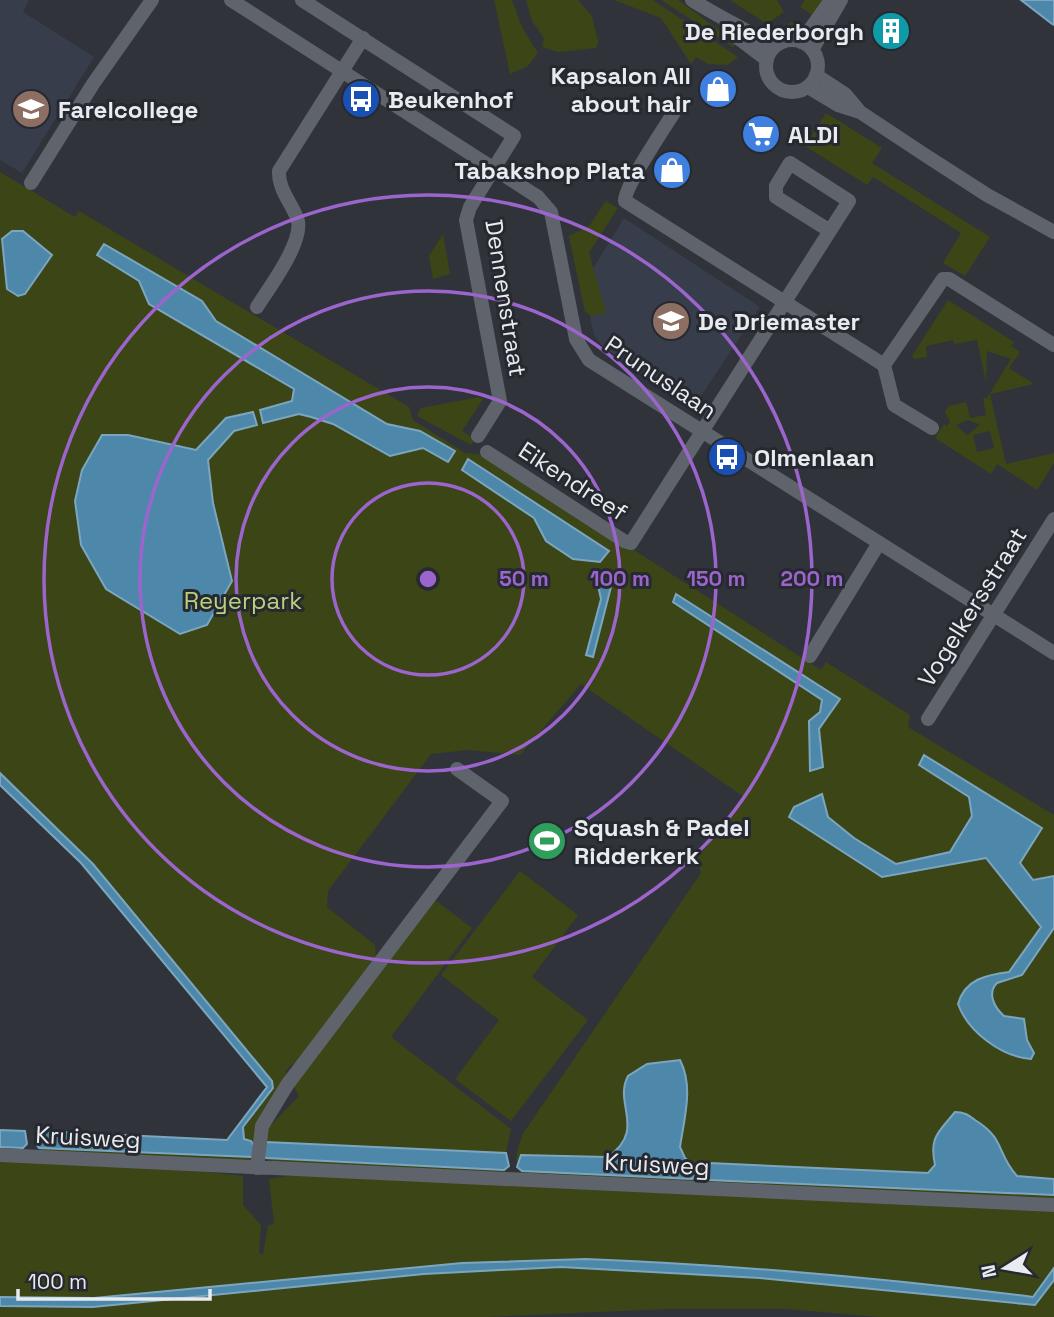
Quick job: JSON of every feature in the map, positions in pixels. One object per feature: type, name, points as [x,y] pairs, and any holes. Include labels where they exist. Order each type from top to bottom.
[{"type":"street","points":[[31,183],[93,84],[152,0]]},
{"type":"street","name":"Prunuslaan","points":[[231,0],[344,70],[538,197],[551,212],[576,340],[589,360],[1054,653]]},
{"type":"street","points":[[257,307],[298,239],[299,221],[284,194],[279,171],[363,38],[302,0]]},
{"type":"street","points":[[692,0],[725,22],[738,38],[770,54]]},
{"type":"street","points":[[806,46],[831,0]]},
{"type":"street","points":[[806,46],[841,0]]},
{"type":"street","name":"Dennenstraat","points":[[363,38],[514,136],[470,207],[466,220],[500,401],[478,436]]},
{"type":"street","points":[[786,41],[806,46],[818,62],[812,81],[794,92],[775,86],[767,74],[770,54],[786,41]]},
{"type":"street","points":[[812,81],[838,105],[860,112],[987,195],[1054,232]]},
{"type":"street","points":[[678,106],[646,155],[626,192],[625,201],[884,365],[894,405],[932,428]]},
{"type":"street","points":[[702,432],[785,302],[830,231],[849,201],[790,163],[776,186],[776,197],[830,231]]},
{"type":"street","points":[[884,365],[943,279],[949,279],[1054,345]]},
{"type":"street","name":"Eikendreef","points":[[487,452],[624,541],[631,542],[702,432]]},
{"type":"street","name":"Vogelkersstraat","points":[[928,719],[1054,519]]},
{"type":"street","points":[[810,656],[879,543]]},
{"type":"street","points":[[258,1156],[262,1126],[287,1085],[502,801],[457,769]]},
{"type":"street","name":"Kruisweg","points":[[0,1155],[258,1156],[1054,1205]]},
{"type":"shaded area","name":"Farelcollege","points":[[0,0],[29,0],[23,12],[94,57],[22,173],[0,160]]},
{"type":"shaded area","name":"De Driemaster","points":[[624,218],[760,307],[693,408],[603,347],[594,335],[583,285]]},
{"type":"green space","points":[[494,0],[512,0],[523,29],[538,53],[528,66],[510,74]]},
{"type":"green space","points":[[526,0],[578,0],[592,16],[598,41],[602,33],[596,48],[558,52],[542,47],[544,38],[532,21]]},
{"type":"green space","points":[[614,0],[653,0],[738,57],[728,65],[708,64],[696,57],[691,64],[661,18]]},
{"type":"green space","points":[[661,0],[678,0],[737,43],[733,47]]},
{"type":"green space","points":[[730,0],[777,0],[784,12],[767,24]]},
{"type":"green space","points":[[805,0],[823,0],[813,15],[800,7]]},
{"type":"green space","points":[[791,22],[805,27],[801,33],[774,36]]},
{"type":"green space","points":[[826,113],[882,148],[872,163],[990,237],[965,276],[943,263],[961,233],[873,177],[867,185],[805,146]]},
{"type":"green space","name":"Reyerpark","points":[[0,172],[75,217],[79,211],[409,407],[413,420],[465,453],[486,455],[821,670],[826,662],[910,715],[908,727],[1054,815],[1054,1183],[709,1180],[1054,1195],[1054,1201],[708,1183],[703,1177],[698,1177],[693,1183],[520,1173],[516,1157],[524,1132],[701,873],[697,859],[744,797],[581,684],[520,755],[468,750],[431,754],[328,891],[327,907],[375,945],[376,958],[296,1064],[286,1071],[287,1079],[255,1147],[244,1139],[243,1127],[273,1088],[86,861],[0,778]]},
{"type":"green space","points":[[606,201],[618,208],[589,253],[606,313],[591,316],[585,312],[569,236],[589,226]]},
{"type":"green space","points":[[443,234],[450,274],[433,279],[429,256]]},
{"type":"green space","points":[[948,300],[1014,342],[1011,346],[1020,352],[1009,368],[1034,384],[990,394],[1006,464],[1054,453],[1054,463],[1037,490],[997,464],[991,474],[935,438],[944,424],[947,426],[950,422],[945,412],[949,406],[966,402],[970,418],[986,415],[983,398],[987,398],[1011,359],[987,351],[986,382],[977,340],[954,344],[953,340],[926,346],[927,357],[914,359],[912,356]],"holes":[[[968,420],[980,425],[967,435],[956,425]],[[990,431],[994,448],[977,452],[973,435]]]},
{"type":"green space","points":[[479,397],[483,399],[462,431],[475,439],[471,445],[417,416],[421,408]]},
{"type":"green space","points":[[520,871],[578,915],[532,977],[588,1020],[511,1121],[455,1079],[499,1020],[441,975]]},
{"type":"green space","points":[[435,900],[472,928],[391,1037],[511,1129],[506,1153],[267,1142],[265,1131],[299,1096],[293,1085]]},
{"type":"green space","points":[[39,1148],[252,1157],[249,1161],[44,1153]]},
{"type":"green space","points":[[263,1155],[266,1158],[504,1170],[509,1166],[506,1172],[271,1164]]},
{"type":"green space","points":[[0,1160],[178,1169],[243,1176],[243,1205],[261,1225],[259,1253],[263,1255],[268,1225],[274,1224],[269,1179],[296,1175],[1054,1212],[1054,1268],[1033,1297],[941,1285],[586,1259],[462,1263],[94,1298],[0,1297]]},
{"type":"green space","points":[[495,1268],[630,1269],[766,1277],[1035,1305],[1054,1280],[1054,1317],[879,1317],[787,1309],[667,1309],[486,1317],[0,1317],[0,1306],[93,1307]]},
{"type":"water","points":[[1021,0],[1054,0],[1054,25],[1052,24]]},
{"type":"water","points":[[12,231],[23,231],[52,255],[25,294],[18,296],[7,289],[2,239]]},
{"type":"water","points":[[104,244],[202,301],[216,321],[387,424],[420,431],[455,451],[448,462],[423,448],[390,456],[333,424],[311,417],[299,414],[263,423],[260,410],[292,401],[294,389],[149,304],[139,281],[97,255]]},
{"type":"water","points":[[253,412],[257,425],[234,431],[208,460],[213,503],[232,581],[207,625],[180,634],[106,589],[81,545],[75,501],[82,470],[102,435],[128,435],[196,450],[226,418]]},
{"type":"water","points":[[468,459],[609,551],[600,562],[573,559],[546,541],[534,518],[462,470]]},
{"type":"water","points":[[608,579],[612,583],[593,657],[586,655],[601,599],[597,581]]},
{"type":"water","points":[[676,594],[840,699],[819,729],[823,767],[810,771],[809,721],[820,712],[822,700],[673,602]]},
{"type":"water","points":[[924,755],[1042,828],[1020,863],[1033,880],[1054,876],[1054,928],[1022,975],[997,983],[992,991],[995,1004],[1004,1016],[1024,1019],[1027,1040],[1034,1053],[1031,1059],[1009,1053],[987,1041],[970,1024],[958,1004],[971,984],[985,977],[1009,972],[1041,927],[986,858],[882,877],[789,817],[794,807],[822,794],[828,817],[854,838],[896,864],[950,852],[972,816],[969,797],[919,765]]},
{"type":"water","points":[[0,773],[93,864],[272,1081],[273,1088],[243,1127],[244,1139],[251,1141],[255,1147],[266,1142],[506,1153],[509,1166],[504,1170],[266,1158],[263,1155],[252,1157],[39,1148],[36,1144],[39,1131],[227,1140],[267,1087],[81,863],[0,785]]},
{"type":"water","points":[[680,1060],[687,1092],[680,1147],[685,1158],[697,1167],[697,1175],[692,1179],[522,1171],[517,1167],[521,1155],[608,1157],[619,1147],[628,1126],[624,1086],[628,1076],[647,1064]]},
{"type":"water","points":[[955,1112],[968,1115],[992,1134],[1017,1176],[1054,1179],[1054,1195],[709,1180],[705,1175],[705,1167],[710,1163],[928,1173],[935,1165],[933,1148],[936,1136]]},
{"type":"water","points":[[0,1130],[25,1131],[27,1144],[23,1148],[0,1147]]},
{"type":"water","points":[[586,1259],[810,1273],[1033,1297],[1054,1268],[1054,1280],[1035,1305],[760,1278],[561,1267],[424,1274],[93,1307],[0,1306],[0,1297],[94,1298],[462,1263]]},
{"type":"place","name":"De Riederborgh","points":[[891,31]]},
{"type":"place","name":"Kapsalon All about hair","points":[[718,89]]},
{"type":"place","name":"Beukenhof","points":[[361,99]]},
{"type":"place","name":"Farelcollege","points":[[31,109]]},
{"type":"place","name":"ALDI","points":[[761,134]]},
{"type":"place","name":"Tabakshop Plata","points":[[672,170]]},
{"type":"place","name":"De Driemaster","points":[[671,321]]},
{"type":"place","name":"Olmenlaan","points":[[727,457]]},
{"type":"place","name":"Squash & Padel Ridderkerk","points":[[547,841]]}]
